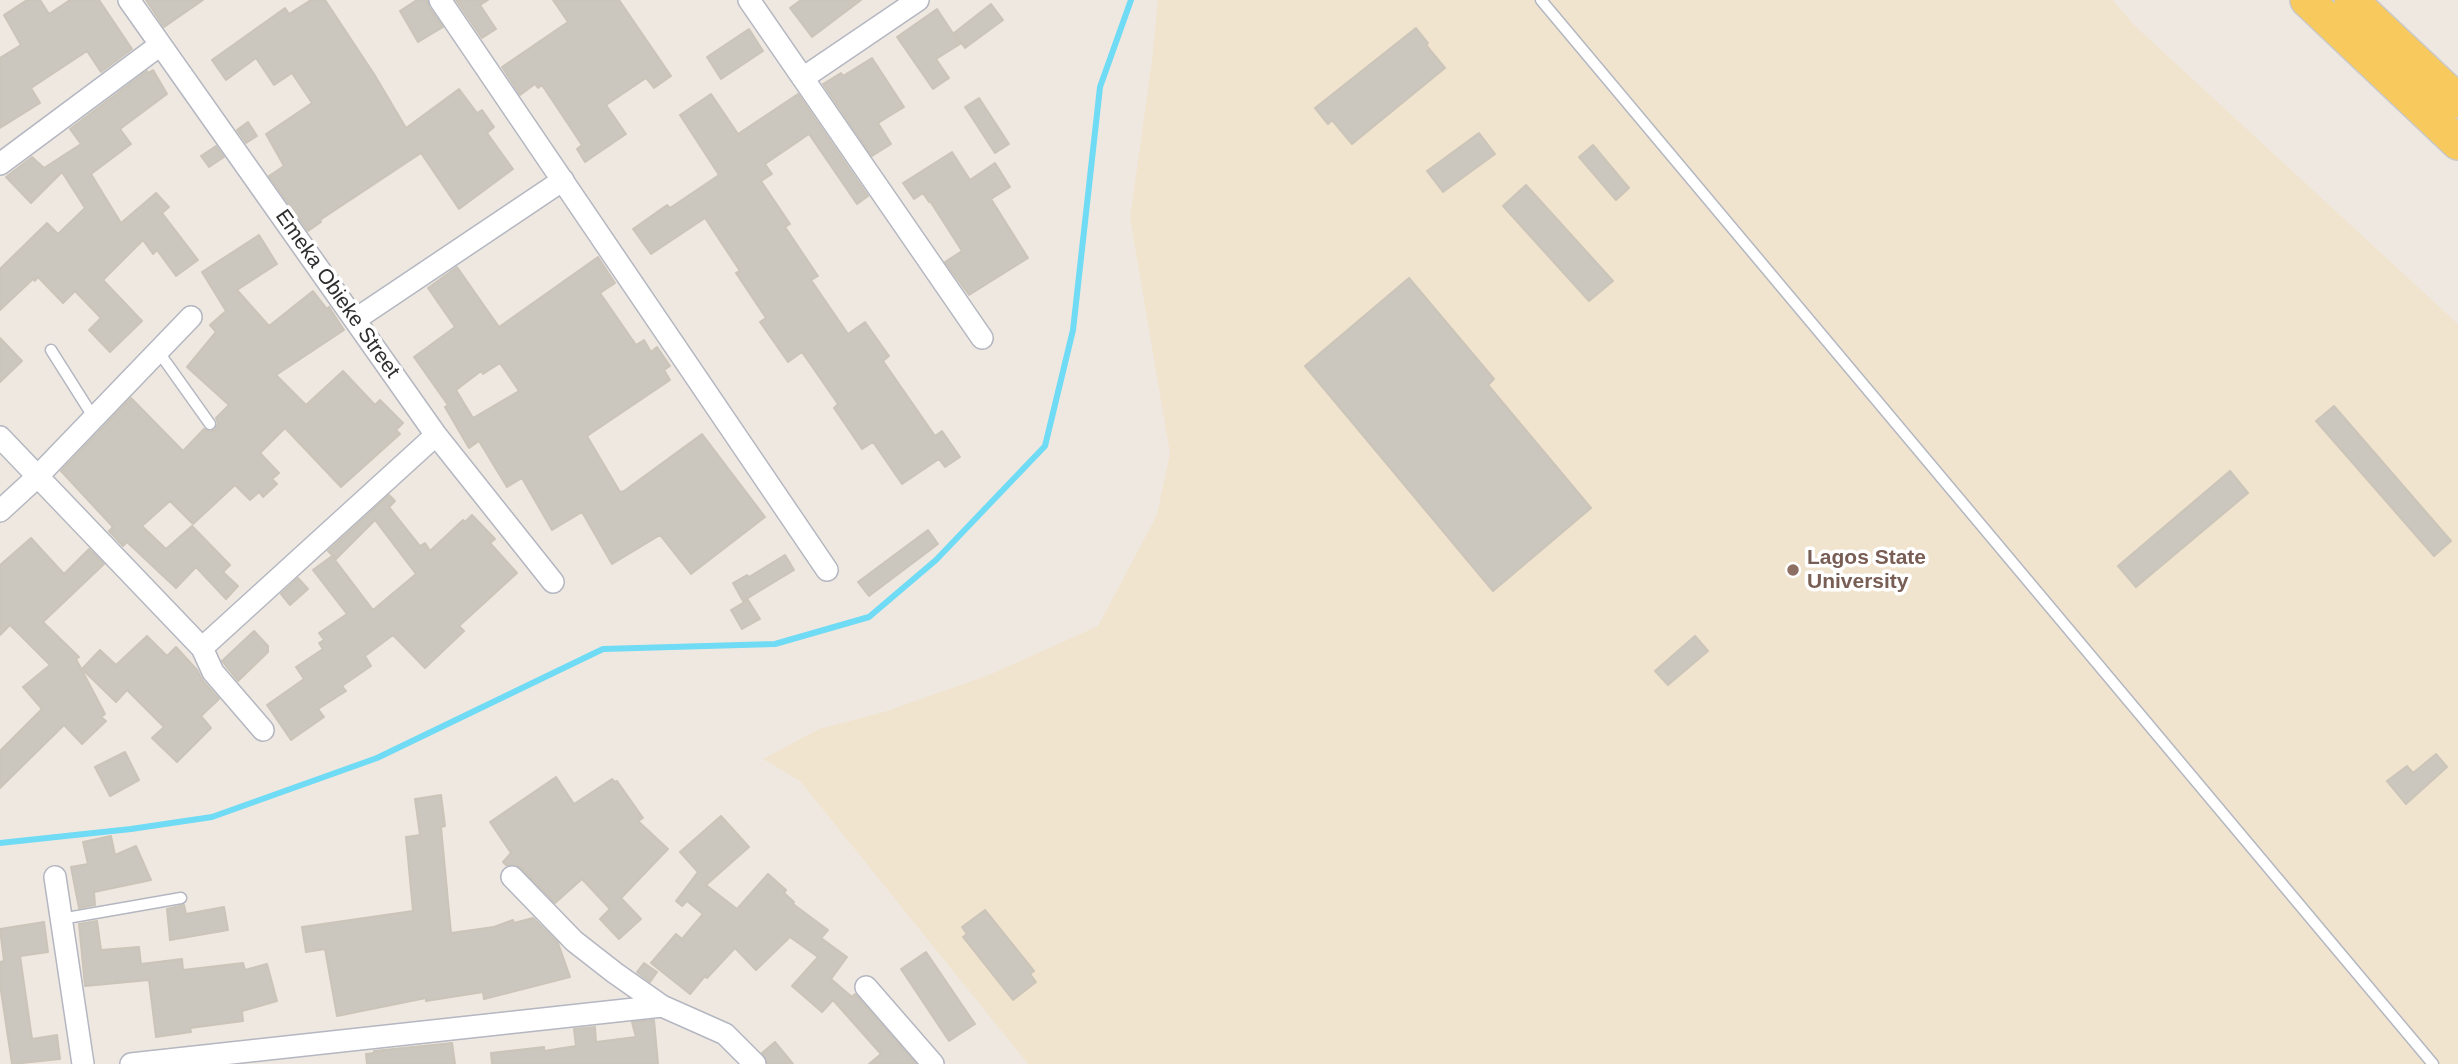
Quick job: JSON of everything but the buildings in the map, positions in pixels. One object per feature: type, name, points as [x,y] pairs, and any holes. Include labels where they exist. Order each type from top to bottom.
[{"type":"main road","points":[[2307,0],[2458,143]]},
{"type":"main road","points":[[2351,0],[2458,101]]},
{"type":"street","name":"Emeka Obieke Street","points":[[129,0],[436,435],[553,582]]},
{"type":"street","points":[[440,0],[827,570]]},
{"type":"street","points":[[749,0],[982,338]]},
{"type":"street","points":[[803,78],[918,0]]},
{"type":"street","points":[[0,164],[160,45]]},
{"type":"street","points":[[356,319],[563,180]]},
{"type":"street","points":[[0,511],[37,477],[191,317]]},
{"type":"street","points":[[202,648],[436,435]]},
{"type":"street","points":[[0,437],[202,648],[213,672],[263,730]]},
{"type":"street","points":[[55,877],[83,1064]]},
{"type":"street","points":[[512,877],[574,941],[615,973],[662,1006],[725,1034],[755,1064]]},
{"type":"street","points":[[866,987],[933,1064]]},
{"type":"street","points":[[131,1064],[662,1006]]},
{"type":"lane","points":[[1541,0],[2433,1064]]},
{"type":"lane","points":[[51,350],[94,418]]},
{"type":"lane","points":[[158,351],[210,424]]},
{"type":"lane","points":[[61,919],[181,898]]},
{"type":"shaded area","name":"Lagos State University","points":[[1158,0],[2113,0],[2133,24],[2458,324],[2458,1064],[1028,1064],[800,781],[763,759],[819,729],[884,712],[989,675],[1098,626],[1157,515],[1170,453],[1130,218]]},
{"type":"waterway","points":[[0,843],[212,817],[377,758],[603,649],[775,644],[869,617],[936,560],[1045,446],[1073,330],[1100,87],[1131,0]]},
{"type":"place","name":"Lagos State University","points":[[1793,570]]}]
